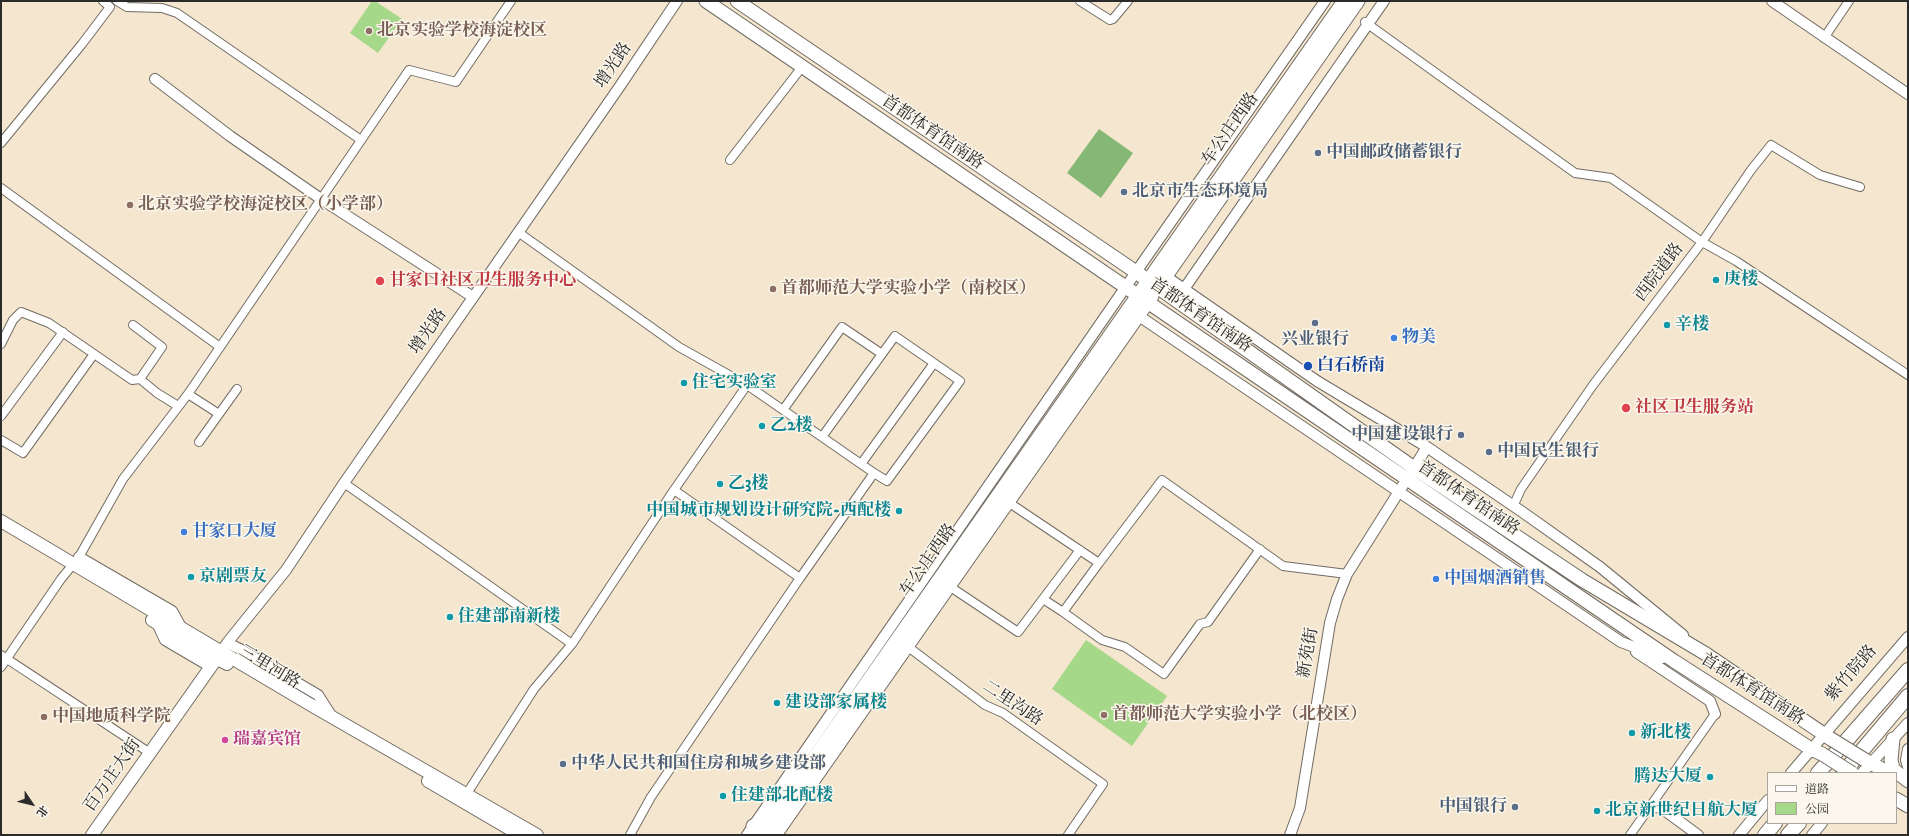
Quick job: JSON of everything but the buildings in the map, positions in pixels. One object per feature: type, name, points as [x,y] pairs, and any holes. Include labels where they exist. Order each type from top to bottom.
[{"type":"highway","points":[[1819,772],[1908,670]]},
{"type":"highway","points":[[1845,772],[1865,762],[1908,696]]},
{"type":"highway","points":[[1765,835],[1774,824]]},
{"type":"highway","points":[[1788,835],[1798,824]]},
{"type":"main road","name":"首都体育馆南路","points":[[706,1],[1674,661],[1850,772]]},
{"type":"main road","name":"首都体育馆南路","points":[[738,1],[1136,272],[1157,278],[1414,468],[1582,580],[1706,654],[1865,762],[1887,772]]},
{"type":"main road","name":"车公庄西路","points":[[1157,278],[1344,1]]},
{"type":"main road","name":"车公庄西路","points":[[1157,278],[1358,1]]},
{"type":"main road","points":[[1133,312],[1157,278]]},
{"type":"main road","name":"车公庄西路","points":[[754,832],[776,812],[1133,312]]},
{"type":"main road","name":"车公庄西路","points":[[775,835],[1008,502],[1133,312]]},
{"type":"main road","name":"三里河路","points":[[1,521],[181,627],[219,655],[466,794],[520,835]]},
{"type":"main road","name":"三里河路","points":[[1,530],[74,564],[157,623],[208,654],[219,655],[332,717],[537,835]]},
{"type":"main road","name":"百万庄大街","points":[[92,835],[219,655]]},
{"type":"main road","points":[[1893,739],[1891,760],[1893,769],[1896,772]]},
{"type":"main road","points":[[1897,772],[1908,782]]},
{"type":"main road","points":[[1897,777],[1908,782]]},
{"type":"main road","points":[[1897,800],[1908,806]]},
{"type":"street","points":[[1,143],[82,44],[110,7],[104,1]]},
{"type":"street","points":[[117,1],[127,7],[162,8],[177,13],[361,140]]},
{"type":"street","points":[[1,667],[4,657],[61,579],[74,564],[124,479],[188,394],[409,70],[456,82],[511,1]]},
{"type":"street","name":"增光路","points":[[219,655],[286,570],[472,297],[620,86],[677,1]]},
{"type":"street","points":[[1080,1],[1110,20],[1113,19],[1128,1]]},
{"type":"street","points":[[754,832],[1126,286],[1325,1]]},
{"type":"street","points":[[1184,289],[1366,23],[1384,1]]},
{"type":"street","points":[[1772,1],[1908,94]]},
{"type":"street","points":[[1824,38],[1849,1]]},
{"type":"street","points":[[1366,23],[1575,173],[1611,178],[1702,242],[1736,261],[1908,375]]},
{"type":"street","points":[[730,160],[802,66]]},
{"type":"street","points":[[155,80],[230,136],[321,199],[472,297]]},
{"type":"street","name":"西院道路","points":[[1516,500],[1521,489],[1593,385],[1702,242],[1751,170],[1771,145],[1820,175],[1860,187]]},
{"type":"street","points":[[1,188],[220,347]]},
{"type":"street","points":[[518,232],[679,347],[747,385],[783,410],[822,437],[874,473],[887,481],[960,381],[895,336],[822,437]]},
{"type":"street","name":"首都体育馆南路","points":[[1157,278],[1184,289],[1317,381],[1427,448],[1600,567],[1706,654]]},
{"type":"street","points":[[1,344],[13,320],[22,312],[49,322],[132,380],[140,379],[157,393],[178,406]]},
{"type":"street","name":"首都体育馆南路","points":[[1133,312],[1621,642],[1674,661]]},
{"type":"street","points":[[133,325],[162,347],[140,379]]},
{"type":"street","points":[[783,410],[842,327],[882,354]]},
{"type":"street","points":[[1,416],[63,332]]},
{"type":"street","points":[[1,440],[23,453],[94,354]]},
{"type":"street","points":[[861,464],[934,363]]},
{"type":"street","points":[[466,794],[534,689],[572,644],[674,490],[747,385]]},
{"type":"street","points":[[198,442],[237,389]]},
{"type":"street","points":[[188,394],[219,414]]},
{"type":"street","name":"新苑街","points":[[1290,835],[1300,808],[1330,624],[1347,574],[1427,448]]},
{"type":"street","points":[[630,835],[651,797],[800,578],[874,473]]},
{"type":"street","points":[[1063,612],[1162,480],[1284,566],[1347,574]]},
{"type":"street","points":[[344,484],[572,644]]},
{"type":"street","points":[[674,490],[800,578]]},
{"type":"street","points":[[1008,502],[1099,563]]},
{"type":"street","points":[[1043,599],[1102,640],[1125,647],[1164,674],[1200,624],[1208,622],[1260,549]]},
{"type":"street","points":[[949,586],[1018,632],[1080,550]]},
{"type":"street","name":"紫竹院路","points":[[1792,772],[1817,751],[1827,736],[1908,637]]},
{"type":"street","points":[[1621,642],[1710,701],[1715,714],[1647,808],[1630,835]]},
{"type":"street","name":"二里沟路","points":[[907,646],[985,705],[1003,713],[1103,784],[1068,835]]},
{"type":"street","points":[[4,657],[150,753]]},
{"type":"street","points":[[1865,762],[1893,739],[1908,723]]},
{"type":"street","points":[[1908,749],[1906,760],[1908,767]]},
{"type":"street","points":[[1739,835],[1767,801]]},
{"type":"street","points":[[1647,808],[1660,807],[1698,835]]},
{"type":"street","points":[[1812,835],[1821,824]]},
{"type":"green space","points":[[372,1],[375,1],[402,19],[378,53],[350,33]]},
{"type":"green space","points":[[1099,129],[1133,153],[1101,198],[1067,173]]},
{"type":"green space","points":[[1086,640],[1167,696],[1132,746],[1052,689]]},
{"type":"place","name":"北京实验学校海淀校区","points":[[369,31]]},
{"type":"place","name":"中国邮政储蓄银行","points":[[1318,153]]},
{"type":"place","name":"北京市生态环境局","points":[[1124,192]]},
{"type":"place","name":"北京实验学校海淀校区（小学部）","points":[[130,205]]},
{"type":"place","name":"庚楼","points":[[1716,280]]},
{"type":"place","name":"甘家口社区卫生服务中心","points":[[380,281]]},
{"type":"place","name":"首都师范大学实验小学（南校区）","points":[[773,289]]},
{"type":"place","name":"兴业银行","points":[[1315,323]]},
{"type":"place","name":"辛楼","points":[[1667,325]]},
{"type":"place","name":"物美","points":[[1394,338]]},
{"type":"place","name":"白石桥南","points":[[1308,366]]},
{"type":"place","name":"住宅实验室","points":[[684,383]]},
{"type":"place","name":"社区卫生服务站","points":[[1626,408]]},
{"type":"place","name":"乙2楼","points":[[762,426]]},
{"type":"place","name":"中国建设银行","points":[[1461,435]]},
{"type":"place","name":"中国民生银行","points":[[1489,452]]},
{"type":"place","name":"乙3楼","points":[[720,484]]},
{"type":"place","name":"中国城市规划设计研究院-西配楼","points":[[899,511]]},
{"type":"place","name":"甘家口大厦","points":[[184,532]]},
{"type":"place","name":"京剧票友","points":[[191,577]]},
{"type":"place","name":"中国烟酒销售","points":[[1436,579]]},
{"type":"place","name":"住建部南新楼","points":[[450,617]]},
{"type":"place","name":"建设部家属楼","points":[[777,703]]},
{"type":"place","name":"首都师范大学实验小学（北校区）","points":[[1104,715]]},
{"type":"place","name":"中国地质科学院","points":[[44,717]]},
{"type":"place","name":"新北楼","points":[[1632,733]]},
{"type":"place","name":"瑞嘉宾馆","points":[[225,740]]},
{"type":"place","name":"中华人民共和国住房和城乡建设部","points":[[563,764]]},
{"type":"place","name":"腾达大厦","points":[[1710,777]]},
{"type":"place","name":"住建部北配楼","points":[[723,796]]},
{"type":"place","name":"中国银行","points":[[1515,807]]},
{"type":"place","name":"北京新世纪日航大厦","points":[[1597,811]]}]
